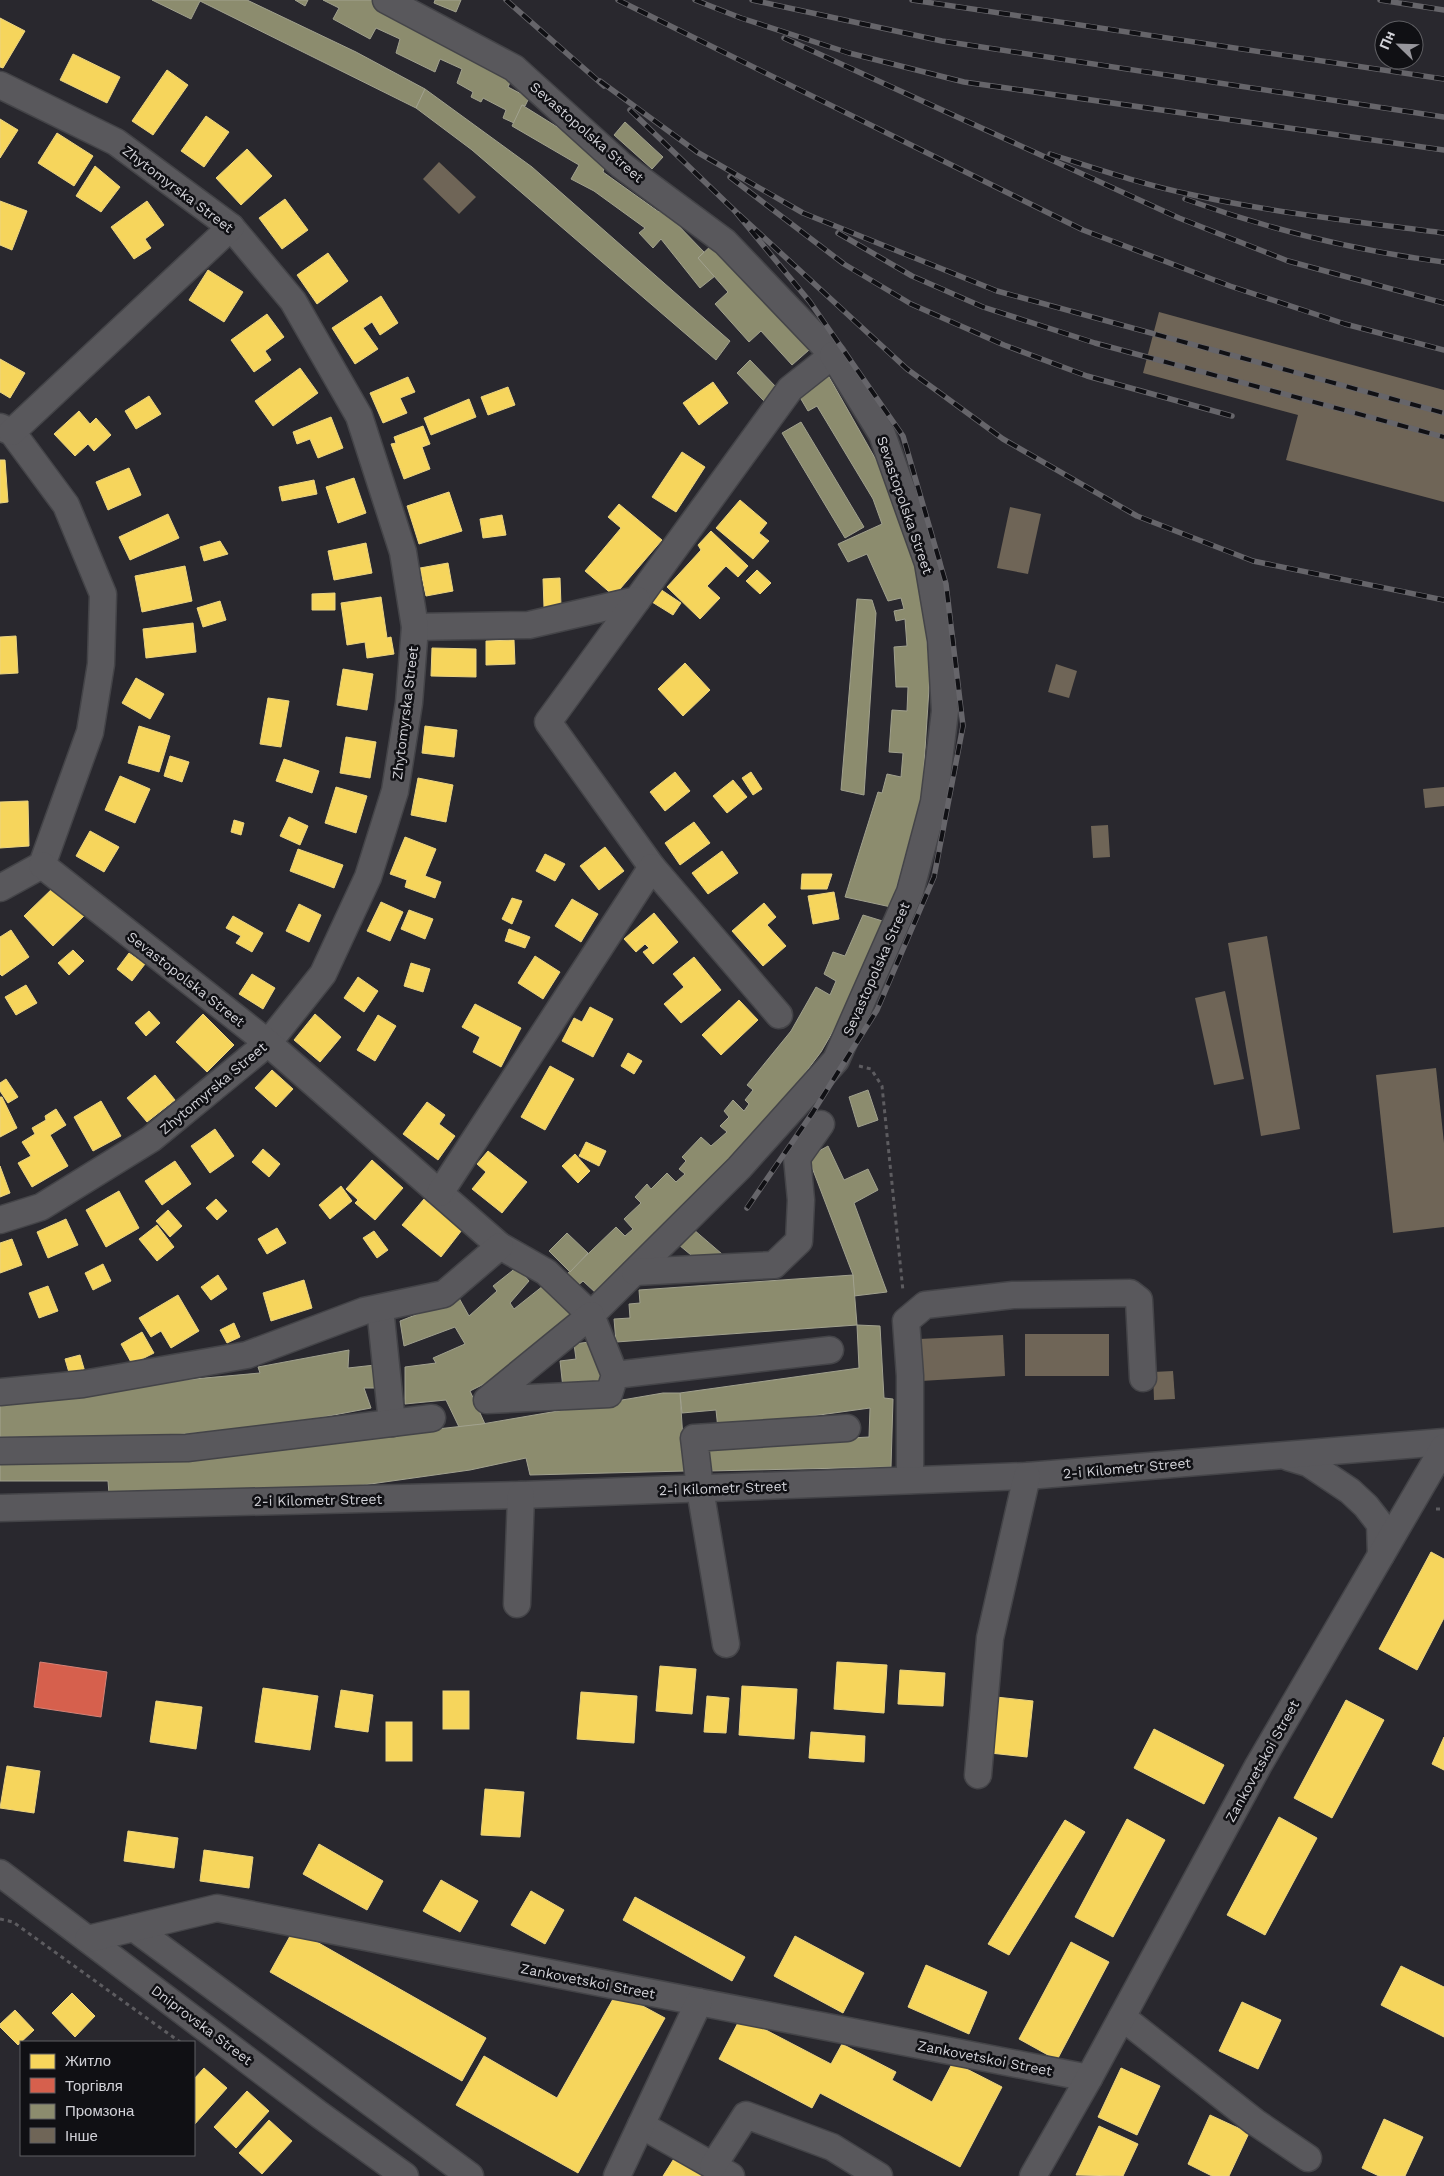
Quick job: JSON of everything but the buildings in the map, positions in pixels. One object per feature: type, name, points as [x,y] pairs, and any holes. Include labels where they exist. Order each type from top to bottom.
[{"type":"street","name":"Sevastopolska Street","points":[[42,865],[268,1043],[500,1246],[546,1272],[591,1315],[739,1168],[836,1060],[910,892],[934,802],[945,711],[941,640],[928,563],[882,434],[833,355],[725,242],[621,164],[514,68],[386,0]]},
{"type":"street","name":"Zhytomyrska Street","points":[[0,84],[116,142],[231,226],[293,301],[359,416],[403,552],[415,627],[409,703],[395,791],[368,876],[323,974],[268,1043],[152,1139],[41,1207],[0,1220]]},
{"type":"street","points":[[0,888],[42,865],[90,732],[100,664],[103,594],[66,505],[6,429],[231,226]]},
{"type":"street","points":[[779,1015],[652,867],[548,722],[790,389],[833,355]]},
{"type":"street","points":[[415,627],[529,625],[637,600]]},
{"type":"street","points":[[440,1193],[652,867]]},
{"type":"street","points":[[635,1272],[774,1265],[799,1241],[801,1200],[797,1158],[822,1124]]},
{"type":"street","points":[[0,1392],[83,1384],[247,1355],[364,1311],[444,1294],[500,1246]]},
{"type":"street","points":[[910,1480],[910,1376],[906,1321],[925,1304],[1013,1295],[1130,1293],[1139,1300],[1143,1378]]},
{"type":"street","points":[[380,1308],[392,1423]]},
{"type":"street","points":[[591,1315],[615,1375],[609,1394],[487,1400],[591,1315]]},
{"type":"street","points":[[615,1375],[830,1350]]},
{"type":"street","points":[[0,1450],[187,1448],[432,1418]]},
{"type":"street","points":[[726,1644],[700,1489],[694,1438],[847,1428]]},
{"type":"street","name":"2-i Kilometr Street","points":[[0,1508],[521,1495],[1028,1476],[1444,1442]]},
{"type":"street","name":"Zankovetskoi Street","points":[[1034,2176],[1258,1766],[1444,1448]]},
{"type":"street","points":[[1282,1455],[1308,1463],[1350,1491],[1366,1506],[1380,1524],[1381,1555]]},
{"type":"street","points":[[978,1775],[990,1638],[1028,1476]]},
{"type":"street","points":[[517,1604],[521,1495]]},
{"type":"street","name":"Dniprovska Street","points":[[0,1873],[320,2115],[405,2176]]},
{"type":"street","name":"Zankovetskoi Street","points":[[88,1939],[217,1908],[1089,2078]]},
{"type":"street","points":[[134,1928],[470,2176]]},
{"type":"street","points":[[617,2176],[699,2002]]},
{"type":"street","points":[[1122,2017],[1255,2122],[1308,2158]]},
{"type":"street","points":[[641,2125],[722,2171],[746,2115],[832,2147],[879,2176]]},
{"type":"path","points":[[836,1060],[871,1069],[882,1086],[906,1321]]},
{"type":"path","points":[[0,1919],[13,1922],[179,2041]]},
{"type":"railway","points":[[506,0],[604,86]]},
{"type":"railway","points":[[618,0],[1083,230],[1230,286],[1345,324],[1444,350]]},
{"type":"railway","points":[[695,0],[741,18],[849,53],[964,82],[1444,150]]},
{"type":"railway","points":[[752,0],[942,41],[1444,117]]},
{"type":"railway","points":[[912,0],[1444,79]]},
{"type":"railway","points":[[1380,0],[1444,10]]},
{"type":"railway","points":[[784,38],[1179,218],[1288,261],[1444,303]]},
{"type":"railway","points":[[600,81],[697,152],[803,213],[997,291],[1444,413]]},
{"type":"railway","points":[[630,110],[734,210]]},
{"type":"railway","points":[[1050,154],[1175,191],[1224,201],[1318,217],[1444,233]]},
{"type":"railway","points":[[730,177],[844,264],[911,304],[1004,345],[1087,376],[1232,416]]},
{"type":"railway","points":[[1185,199],[1248,220],[1313,238],[1378,252],[1444,262]]},
{"type":"railway","points":[[747,1208],[813,1112],[877,1010],[934,877],[963,726],[946,584],[903,436],[810,302],[734,210],[907,369],[1003,439],[1137,516],[1253,561],[1444,600]]},
{"type":"railway","points":[[838,233],[912,276],[983,307],[1095,343],[1444,437]]}]
